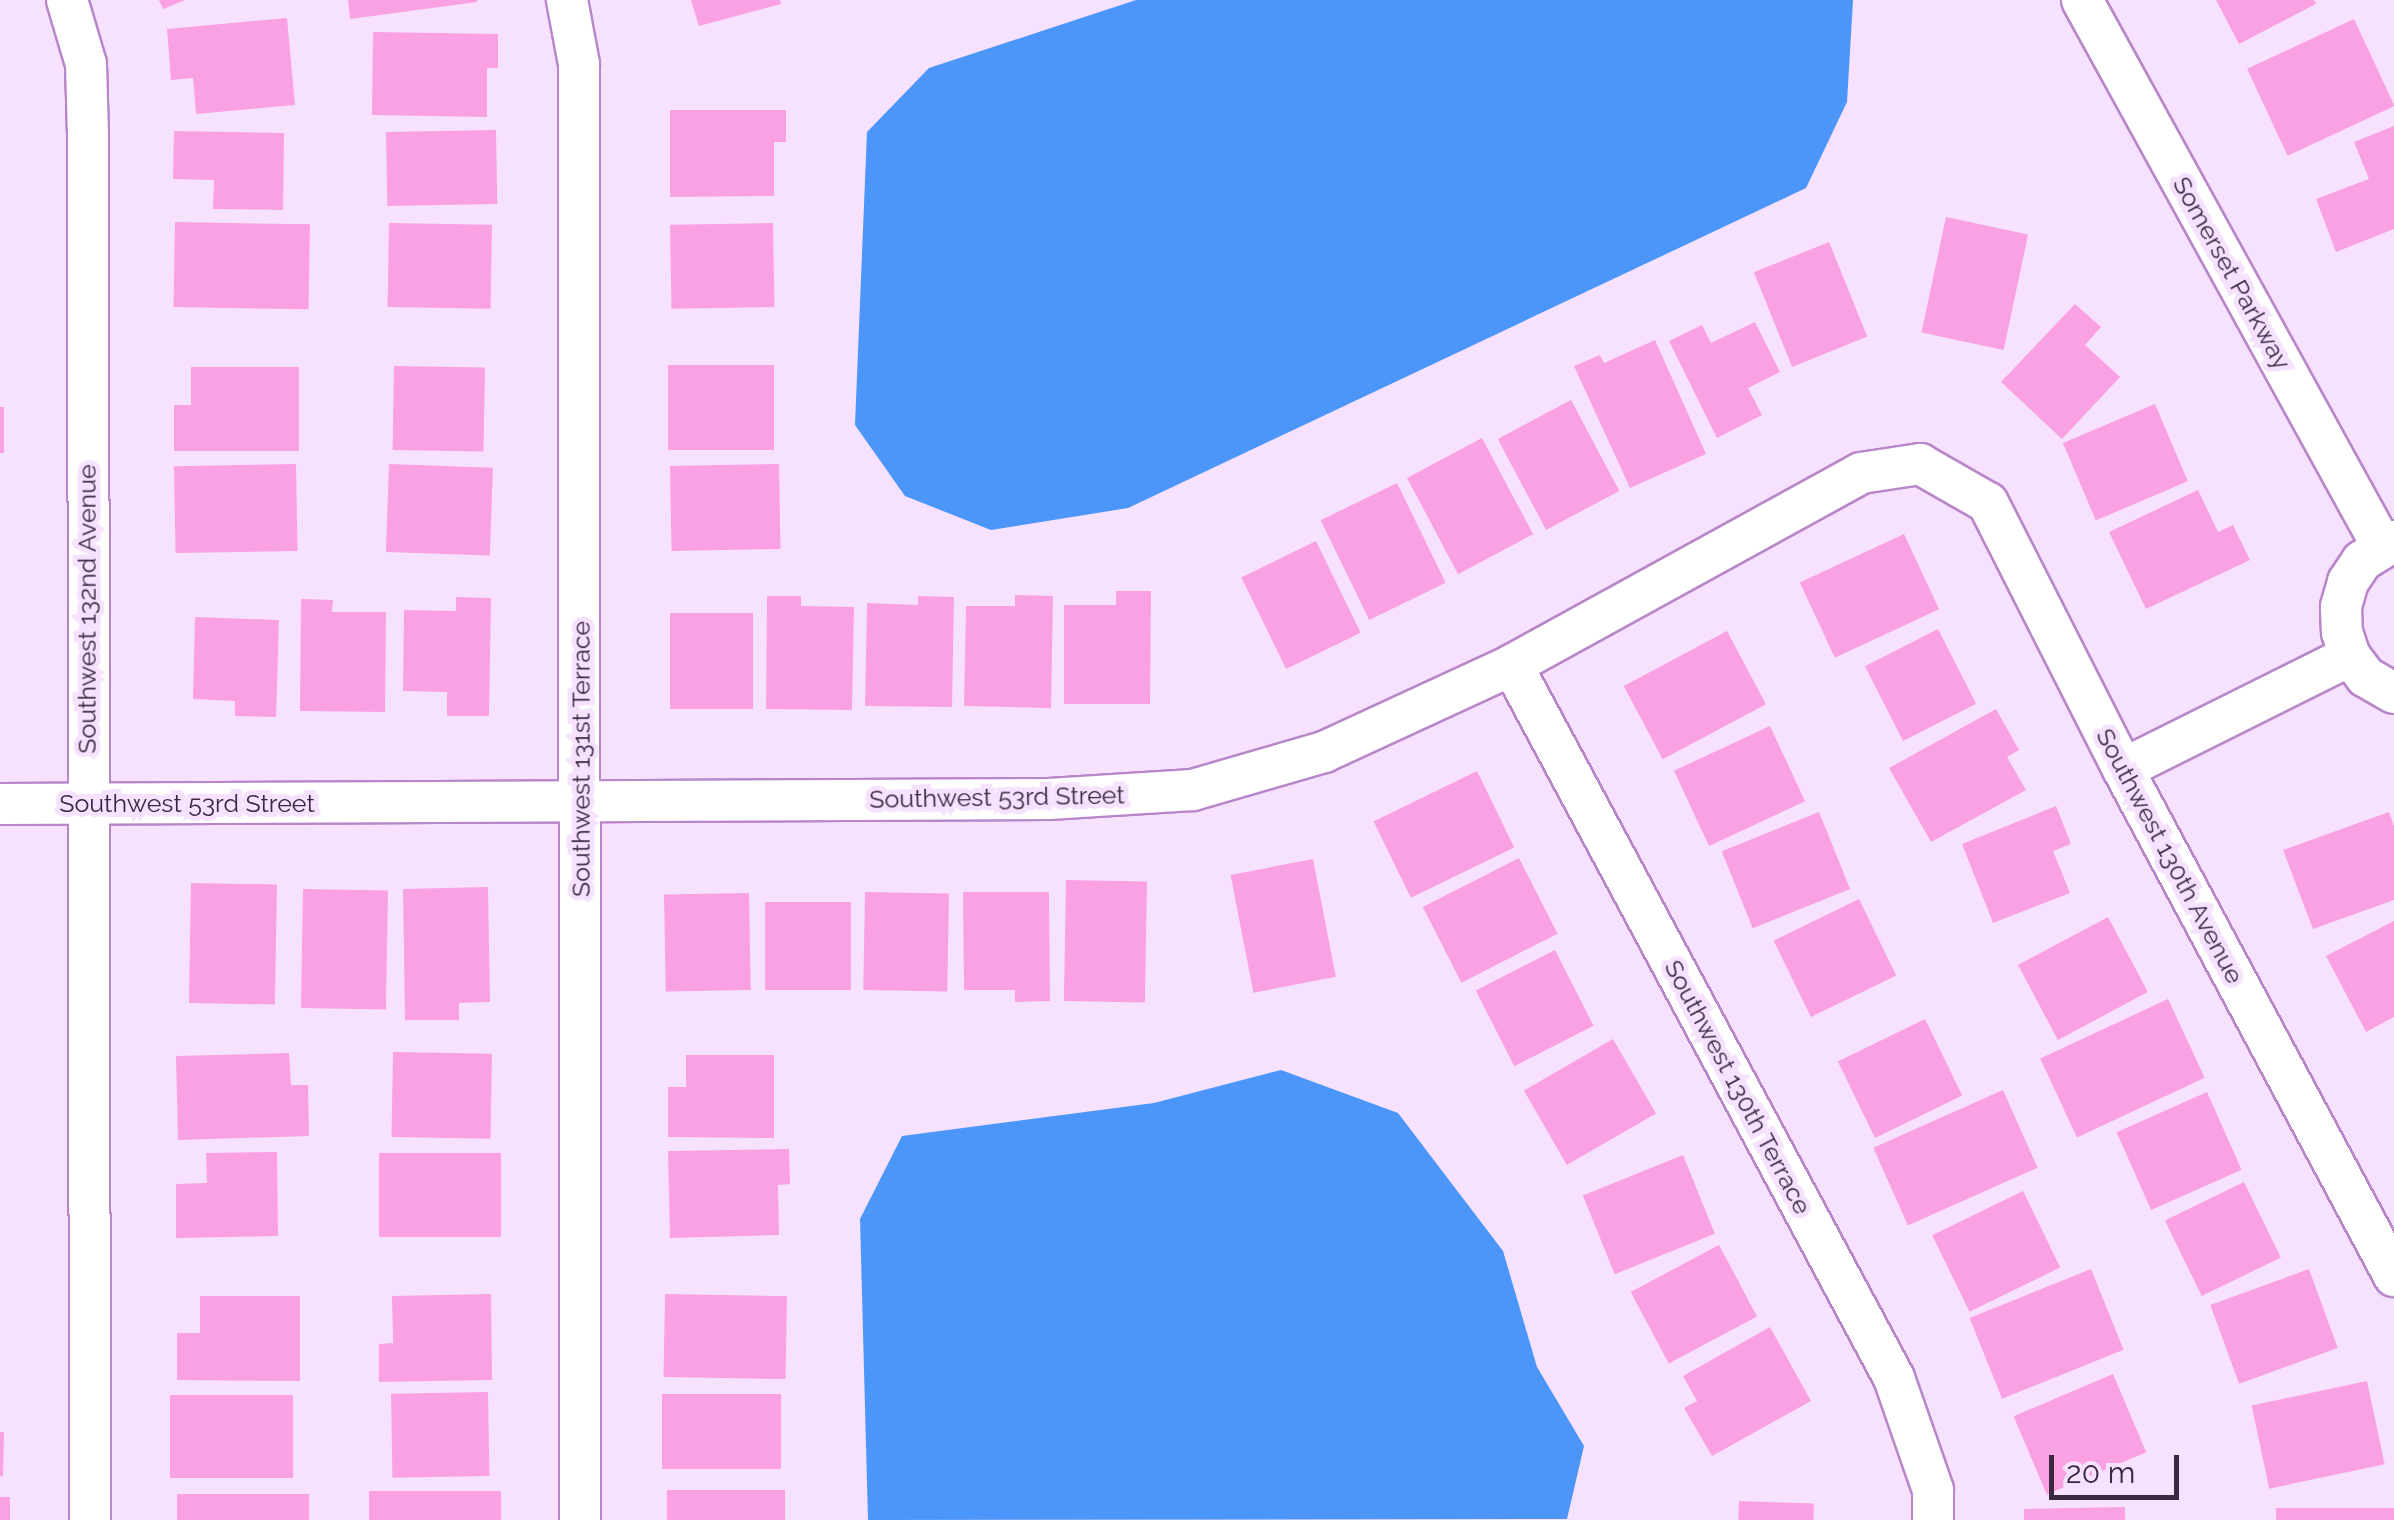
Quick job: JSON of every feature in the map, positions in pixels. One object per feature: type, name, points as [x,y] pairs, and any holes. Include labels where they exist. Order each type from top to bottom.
[{"type":"street","name":"Southwest 132nd Avenue","points":[[67,0],[86,64],[88,134],[90,1520]]},
{"type":"street","name":"Southwest 131st Terrace","points":[[568,0],[579,64],[580,1520]]},
{"type":"street","name":"Somerset Parkway","points":[[2082,0],[2388,544]]},
{"type":"street","name":"Southwest 53rd Street","points":[[0,804],[1049,799],[1193,790],[1324,752],[1512,665],[1861,472],[1920,464]]},
{"type":"street","name":"Southwest 130th Avenue","points":[[1920,464],[1988,503],[2122,768],[2394,1276]]},
{"type":"street","points":[[2388,544],[2362,561],[2348,582],[2341,620],[2350,656],[2366,677],[2394,694]]},
{"type":"street","points":[[2122,768],[2350,656]]},
{"type":"street","name":"Southwest 130th Terrace","points":[[1512,665],[1894,1378],[1933,1490],[1933,1520]]},
{"type":"water","points":[[1136,0],[1853,0],[1847,102],[1806,188],[1128,508],[991,530],[905,496],[855,425],[867,132],[929,68]]},
{"type":"water","points":[[1281,1070],[1398,1113],[1503,1251],[1537,1367],[1584,1446],[1567,1519],[868,1520],[860,1219],[902,1136],[1154,1103]]},
{"type":"building","points":[[159,0],[185,0],[163,9]]},
{"type":"building","points":[[348,0],[477,0],[477,2],[350,19]]},
{"type":"building","points":[[691,0],[780,0],[781,4],[699,26]]},
{"type":"building","points":[[2216,0],[2314,0],[2316,4],[2239,44]]},
{"type":"building","points":[[287,18],[295,105],[196,114],[193,78],[171,80],[167,29]]},
{"type":"building","points":[[2354,19],[2394,106],[2288,156],[2247,69]]},
{"type":"building","points":[[373,32],[498,34],[498,68],[487,68],[487,117],[372,115]]},
{"type":"building","points":[[670,110],[786,110],[786,142],[774,142],[774,196],[670,197]]},
{"type":"building","points":[[2394,126],[2394,229],[2336,252],[2316,199],[2369,179],[2354,142]]},
{"type":"building","points":[[496,130],[497,204],[387,206],[386,132]]},
{"type":"building","points":[[174,131],[284,133],[283,210],[213,209],[214,180],[173,179]]},
{"type":"building","points":[[1946,217],[2028,234],[2004,350],[1921,332]]},
{"type":"building","points":[[175,222],[310,224],[308,309],[174,307]]},
{"type":"building","points":[[389,223],[492,225],[491,309],[388,307]]},
{"type":"building","points":[[773,223],[774,307],[671,309],[670,225]]},
{"type":"building","points":[[1829,242],[1867,337],[1792,367],[1754,272]]},
{"type":"building","points":[[2075,304],[2101,327],[2085,345],[2120,377],[2062,439],[2001,382]]},
{"type":"building","points":[[1755,322],[1780,372],[1748,388],[1762,415],[1717,438],[1669,341],[1702,325],[1711,343]]},
{"type":"building","points":[[1655,340],[1706,454],[1630,488],[1574,366],[1600,355],[1604,363]]},
{"type":"building","points":[[668,365],[774,365],[774,450],[668,450]]},
{"type":"building","points":[[394,366],[485,368],[484,452],[393,450]]},
{"type":"building","points":[[191,367],[299,367],[299,451],[174,451],[174,405],[191,405]]},
{"type":"building","points":[[1571,400],[1619,491],[1546,530],[1498,439]]},
{"type":"building","points":[[2155,404],[2188,481],[2096,520],[2063,443]]},
{"type":"building","points":[[0,407],[4,407],[4,453],[0,453]]},
{"type":"building","points":[[1482,438],[1533,534],[1458,574],[1407,478]]},
{"type":"building","points":[[296,464],[298,551],[176,553],[174,466]]},
{"type":"building","points":[[389,464],[493,468],[490,556],[386,552]]},
{"type":"building","points":[[779,464],[780,549],[672,551],[670,466]]},
{"type":"building","points":[[1397,483],[1446,583],[1369,620],[1321,520]]},
{"type":"building","points":[[2198,490],[2218,532],[2233,525],[2250,560],[2146,609],[2109,532]]},
{"type":"building","points":[[1904,534],[1939,609],[1835,658],[1800,583]]},
{"type":"building","points":[[1316,541],[1361,633],[1286,669],[1241,577]]},
{"type":"building","points":[[1116,591],[1151,591],[1150,704],[1064,704],[1064,605],[1116,605]]},
{"type":"building","points":[[1015,595],[1053,596],[1051,708],[964,706],[966,606],[1015,606]]},
{"type":"building","points":[[767,596],[801,596],[801,606],[854,607],[852,710],[766,709]]},
{"type":"building","points":[[918,596],[954,597],[952,707],[865,706],[867,603],[918,605]]},
{"type":"building","points":[[456,597],[491,598],[489,716],[447,716],[447,692],[403,691],[404,610],[456,611]]},
{"type":"building","points":[[301,599],[333,600],[332,612],[386,612],[385,712],[300,711]]},
{"type":"building","points":[[670,613],[753,613],[753,709],[670,709]]},
{"type":"building","points":[[195,617],[279,620],[276,717],[235,716],[235,701],[193,699]]},
{"type":"building","points":[[1938,629],[1976,704],[1903,741],[1865,666]]},
{"type":"building","points":[[1727,631],[1766,704],[1663,759],[1624,686]]},
{"type":"building","points":[[1996,709],[2019,750],[2007,757],[2026,790],[1931,842],[1889,768]]},
{"type":"building","points":[[1770,726],[1805,801],[1709,846],[1674,771]]},
{"type":"building","points":[[1477,771],[1514,847],[1411,898],[1374,821]]},
{"type":"building","points":[[2056,806],[2071,844],[2053,851],[2070,893],[1993,923],[1962,844]]},
{"type":"building","points":[[1819,812],[1850,889],[1753,928],[1722,851]]},
{"type":"building","points":[[2389,812],[2394,826],[2394,900],[2313,929],[2283,850]]},
{"type":"building","points":[[1519,858],[1558,934],[1461,983],[1423,907]]},
{"type":"building","points":[[1313,859],[1336,977],[1253,993],[1231,875]]},
{"type":"building","points":[[1066,880],[1147,881],[1145,1002],[1064,1001]]},
{"type":"building","points":[[191,883],[277,885],[275,1004],[189,1003]]},
{"type":"building","points":[[488,887],[490,1002],[459,1003],[459,1020],[405,1020],[403,889]]},
{"type":"building","points":[[303,889],[388,890],[386,1009],[301,1008]]},
{"type":"building","points":[[865,892],[949,893],[947,991],[863,990]]},
{"type":"building","points":[[963,892],[1049,892],[1050,1001],[1015,1002],[1015,990],[964,990]]},
{"type":"building","points":[[749,893],[751,990],[666,991],[664,894]]},
{"type":"building","points":[[1859,899],[1896,975],[1811,1017],[1774,941]]},
{"type":"building","points":[[765,902],[851,902],[851,990],[765,990]]},
{"type":"building","points":[[2108,917],[2148,992],[2058,1040],[2018,965]]},
{"type":"building","points":[[2394,921],[2394,1017],[2366,1032],[2326,956]]},
{"type":"building","points":[[1555,950],[1594,1026],[1514,1066],[1476,990]]},
{"type":"building","points":[[2168,999],[2205,1078],[2077,1137],[2040,1059]]},
{"type":"building","points":[[1925,1019],[1962,1095],[1875,1138],[1838,1062]]},
{"type":"building","points":[[1613,1039],[1656,1113],[1567,1165],[1524,1090]]},
{"type":"building","points":[[393,1052],[492,1054],[491,1139],[392,1137]]},
{"type":"building","points":[[289,1053],[291,1085],[308,1085],[309,1136],[178,1140],[176,1056]]},
{"type":"building","points":[[686,1055],[774,1055],[774,1138],[668,1137],[668,1087],[686,1087]]},
{"type":"building","points":[[2003,1090],[2038,1168],[1908,1225],[1873,1148]]},
{"type":"building","points":[[2207,1092],[2242,1170],[2151,1210],[2117,1132]]},
{"type":"building","points":[[789,1149],[790,1184],[778,1185],[779,1235],[670,1238],[668,1151]]},
{"type":"building","points":[[277,1152],[278,1236],[176,1238],[176,1184],[207,1183],[206,1153]]},
{"type":"building","points":[[379,1153],[501,1153],[501,1237],[379,1237]]},
{"type":"building","points":[[1683,1155],[1715,1234],[1615,1274],[1583,1195]]},
{"type":"building","points":[[2244,1182],[2281,1257],[2202,1296],[2165,1221]]},
{"type":"building","points":[[2023,1191],[2060,1267],[1969,1312],[1932,1235]]},
{"type":"building","points":[[1719,1245],[1757,1317],[1669,1363],[1631,1292]]},
{"type":"building","points":[[2091,1269],[2124,1350],[2002,1399],[1970,1318]]},
{"type":"building","points":[[2309,1269],[2338,1348],[2239,1384],[2210,1305]]},
{"type":"building","points":[[491,1294],[492,1380],[379,1382],[379,1344],[393,1343],[392,1296]]},
{"type":"building","points":[[665,1294],[787,1296],[786,1379],[664,1377]]},
{"type":"building","points":[[200,1296],[300,1296],[300,1381],[177,1380],[177,1333],[200,1333]]},
{"type":"building","points":[[1770,1327],[1811,1401],[1712,1456],[1684,1408],[1697,1401],[1683,1376]]},
{"type":"building","points":[[2113,1374],[2146,1452],[2047,1494],[2014,1416]]},
{"type":"building","points":[[2367,1381],[2385,1464],[2269,1489],[2252,1406]]},
{"type":"building","points":[[488,1392],[489,1476],[392,1478],[391,1394]]},
{"type":"building","points":[[662,1394],[781,1394],[781,1469],[662,1469]]},
{"type":"building","points":[[170,1395],[293,1395],[293,1478],[170,1478]]},
{"type":"building","points":[[0,1432],[4,1432],[3,1476],[0,1476]]},
{"type":"building","points":[[667,1490],[785,1490],[785,1520],[667,1520]]},
{"type":"building","points":[[369,1491],[501,1491],[501,1520],[369,1520]]},
{"type":"building","points":[[177,1494],[309,1494],[309,1520],[177,1520]]},
{"type":"building","points":[[0,1497],[10,1497],[10,1520],[0,1520]]},
{"type":"building","points":[[1739,1501],[1814,1504],[1813,1520],[1738,1520]]},
{"type":"building","points":[[2125,1507],[2125,1520],[2024,1520],[2024,1509]]},
{"type":"building","points":[[2276,1508],[2394,1508],[2394,1520],[2276,1520]]}]
